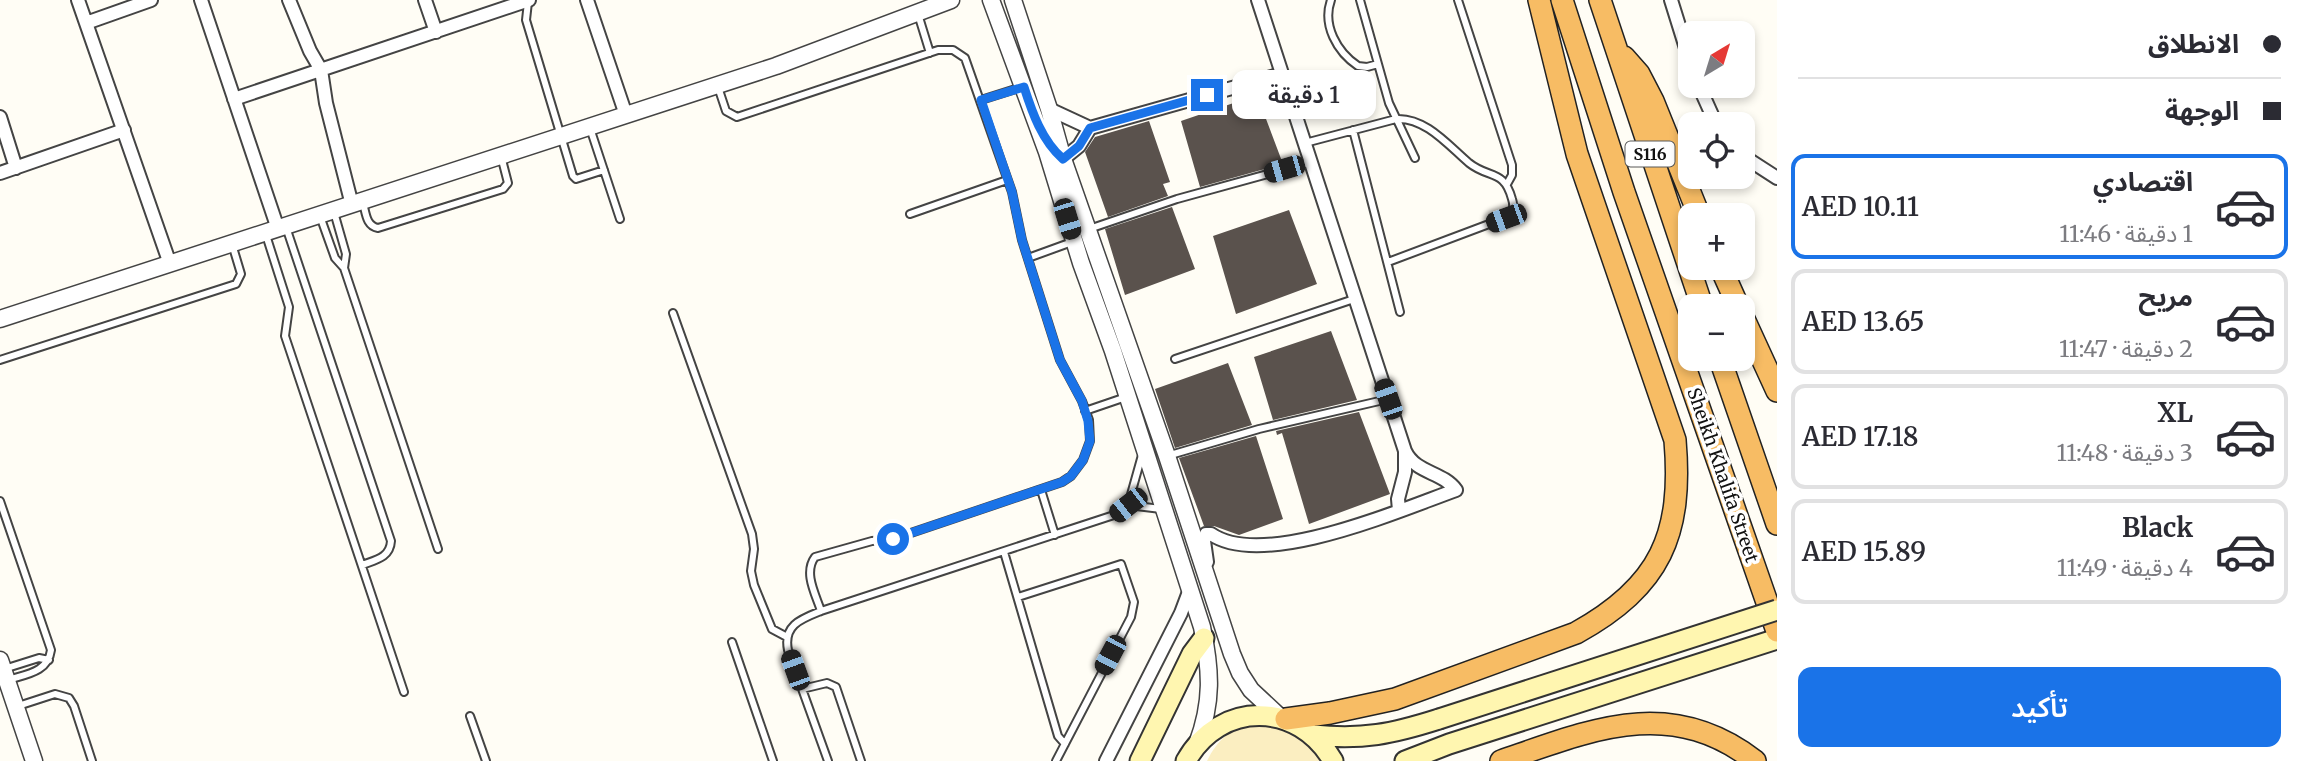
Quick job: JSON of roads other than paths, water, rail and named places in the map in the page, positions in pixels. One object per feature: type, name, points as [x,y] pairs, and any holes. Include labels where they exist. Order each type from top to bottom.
[{"type":"highway","points":[[1283,719],[1341,711],[1395,699],[1576,633],[1603,618],[1624,601],[1651,572],[1667,539],[1675,511],[1679,477],[1675,440],[1577,154],[1539,0]]},
{"type":"highway","name":"Sheikh Khalifa Street","points":[[1562,0],[1629,205],[1777,631]]},
{"type":"highway","name":"S116","points":[[1600,0],[1698,294]]},
{"type":"highway","points":[[1617,51],[1633,66],[1647,88],[1694,203]]},
{"type":"highway","points":[[1755,343],[1777,391]]},
{"type":"highway","name":"Sheikh Khalifa Street","points":[[1724,371],[1777,524]]},
{"type":"highway","points":[[1501,761],[1599,729],[1657,722],[1682,725],[1713,735],[1736,746],[1755,761]]},
{"type":"main road","points":[[1186,761],[1197,744],[1211,731],[1226,722],[1244,717],[1262,715],[1283,719],[1313,734],[1350,737],[1385,734],[1777,610]]},
{"type":"main road","points":[[1139,761],[1192,654],[1204,638]]},
{"type":"main road","points":[[1405,761],[1449,744],[1777,639]]},
{"type":"main road","points":[[1313,734],[1334,761]]},
{"type":"street","points":[[78,0],[170,264]]},
{"type":"street","points":[[86,23],[151,0]]},
{"type":"street","points":[[201,0],[277,229]]},
{"type":"street","points":[[289,0],[310,51],[321,70],[327,103],[358,203]]},
{"type":"street","points":[[425,0],[436,32]]},
{"type":"street","points":[[234,99],[529,0]]},
{"type":"street","points":[[587,0],[625,115]]},
{"type":"street","points":[[0,319],[718,85],[951,0]]},
{"type":"street","points":[[991,0],[1024,87],[1128,396],[1204,638],[1210,675],[1208,708],[1197,744]]},
{"type":"street","points":[[1013,0],[1063,159],[1167,456],[1222,629],[1240,673],[1251,690],[1283,719]]},
{"type":"street","points":[[1207,579],[1208,563],[1204,541],[1206,534],[1232,544],[1279,543],[1339,531],[1456,490],[1445,479],[1415,465],[1405,451],[1258,0]]},
{"type":"street","points":[[1671,0],[1678,22]]},
{"type":"street","points":[[1049,109],[1090,128],[1282,74]]},
{"type":"street","points":[[1033,114],[1053,148],[1063,159]]},
{"type":"street","points":[[0,117],[16,168]]},
{"type":"street","points":[[1063,159],[1079,146],[1090,128]]},
{"type":"street","points":[[0,173],[124,130]]},
{"type":"street","points":[[1755,164],[1777,178]]},
{"type":"street","points":[[1399,510],[1398,499],[1405,472],[1405,451]]},
{"type":"street","points":[[1106,761],[1181,613],[1190,589]]},
{"type":"street","points":[[3,670],[34,761]]},
{"type":"lane","points":[[529,0],[525,10],[526,20],[574,178],[580,179],[604,170]]},
{"type":"lane","points":[[1331,0],[1327,18],[1335,40],[1358,66],[1378,64]]},
{"type":"lane","points":[[1360,0],[1396,119],[1415,158]]},
{"type":"lane","points":[[1458,0],[1513,165],[1507,184]]},
{"type":"lane","points":[[918,13],[930,53]]},
{"type":"lane","points":[[718,85],[726,111],[737,117],[945,49],[953,50],[965,58],[1007,180],[1027,258],[1060,360],[1088,421],[1090,441],[1083,460],[1071,476],[1062,482],[893,539],[872,541],[815,557],[811,562],[810,576],[821,611]]},
{"type":"lane","points":[[981,100],[1024,87]]},
{"type":"lane","points":[[1305,143],[1396,119],[1409,119],[1422,124],[1472,165],[1500,177],[1507,184],[1514,206],[1506,218],[1388,262]]},
{"type":"lane","points":[[590,127],[620,219]]},
{"type":"lane","points":[[1353,130],[1400,312]]},
{"type":"lane","points":[[358,203],[372,227],[378,228],[493,192],[507,185],[500,156]]},
{"type":"lane","points":[[1089,229],[1177,199],[1311,162]]},
{"type":"lane","points":[[910,214],[1007,180]]},
{"type":"lane","points":[[327,213],[346,254],[344,268]]},
{"type":"lane","points":[[327,213],[335,258],[344,268],[438,549]]},
{"type":"lane","points":[[277,229],[391,541],[386,555],[362,565]]},
{"type":"lane","points":[[277,229],[289,307],[285,336],[404,692]]},
{"type":"lane","points":[[1027,258],[1074,241]]},
{"type":"lane","points":[[0,360],[236,284],[241,274],[232,244]]},
{"type":"lane","points":[[1175,359],[1354,299]]},
{"type":"lane","points":[[673,313],[752,534],[754,549],[751,571],[754,585],[772,629],[787,637]]},
{"type":"lane","points":[[1085,411],[1128,396]]},
{"type":"lane","points":[[1167,456],[1259,429],[1388,399]]},
{"type":"lane","points":[[828,761],[788,650],[787,637],[797,621],[1117,514],[1128,505],[1143,450]]},
{"type":"lane","points":[[1041,490],[1055,535]]},
{"type":"lane","points":[[0,501],[51,650],[49,660],[40,669],[3,670]]},
{"type":"lane","points":[[1128,505],[1165,510]]},
{"type":"lane","points":[[1004,552],[1058,736],[1065,744]]},
{"type":"lane","points":[[1018,597],[1121,564],[1134,608],[1056,761]]},
{"type":"lane","points":[[732,642],[773,761]]},
{"type":"lane","points":[[3,670],[39,658],[49,660]]},
{"type":"lane","points":[[802,689],[827,683],[836,687],[861,761]]},
{"type":"lane","points":[[15,707],[55,694],[69,698],[92,761]]},
{"type":"lane","points":[[470,716],[486,761]]}]
